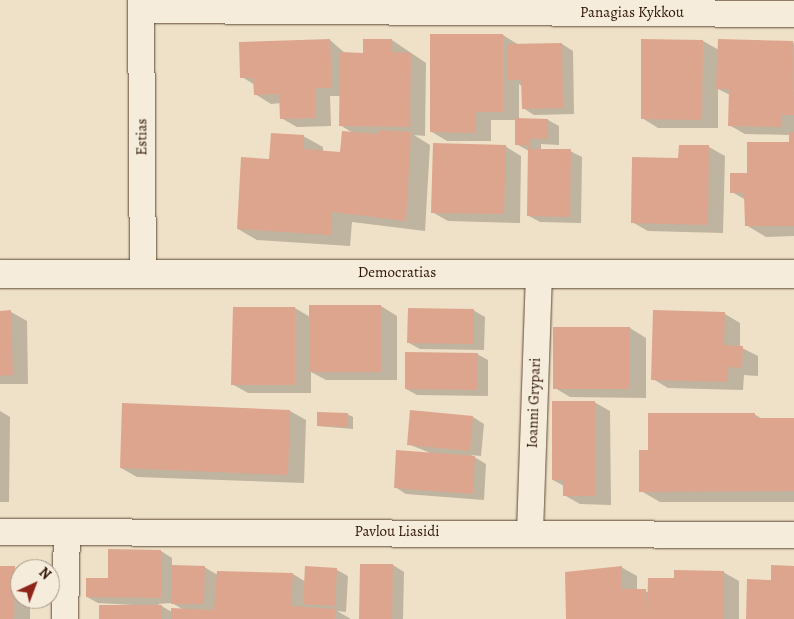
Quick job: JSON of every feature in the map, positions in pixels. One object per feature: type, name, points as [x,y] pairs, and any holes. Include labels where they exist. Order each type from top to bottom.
[{"type":"street","name":"Panagias Kykkou","points":[[141,5],[794,14]]},
{"type":"street","name":"Estias","points":[[141,5],[143,273]]},
{"type":"street","name":"Democratias","points":[[0,274],[794,274]]},
{"type":"street","name":"Ioanni Grypari","points":[[530,532],[539,274]]},
{"type":"street","name":"Pavlou Liasidi","points":[[0,532],[530,532],[794,535]]},
{"type":"street","points":[[65,619],[67,532]]},
{"type":"building","points":[[430,34],[503,34],[503,112],[476,112],[476,133],[430,132]]},
{"type":"building","points":[[330,39],[332,88],[315,88],[316,118],[280,119],[279,94],[254,95],[253,78],[240,78],[239,42]]},
{"type":"building","points":[[363,39],[392,39],[392,52],[411,53],[410,127],[339,126],[340,52],[363,53]]},
{"type":"building","points":[[641,39],[703,40],[702,120],[641,119]]},
{"type":"building","points":[[718,39],[793,41],[794,115],[782,115],[782,127],[728,126],[729,89],[716,89]]},
{"type":"building","points":[[562,43],[563,108],[522,109],[521,80],[508,80],[507,44]]},
{"type":"building","points":[[515,118],[548,119],[548,139],[530,139],[530,149],[571,149],[570,217],[527,216],[528,145],[515,145]]},
{"type":"building","points":[[379,130],[411,132],[406,221],[332,212],[331,235],[237,229],[241,157],[269,159],[271,133],[304,135],[303,149],[340,152],[342,131],[378,134]]},
{"type":"building","points":[[789,132],[794,132],[794,226],[745,226],[744,193],[730,193],[730,173],[747,173],[747,142],[789,142]]},
{"type":"building","points":[[433,143],[506,145],[504,214],[431,213]]},
{"type":"building","points":[[679,145],[709,145],[708,225],[631,223],[632,157],[678,158]]},
{"type":"building","points":[[309,305],[381,305],[381,372],[309,372]]},
{"type":"building","points":[[233,307],[295,307],[295,385],[231,385]]},
{"type":"building","points":[[408,308],[474,309],[473,344],[407,343]]},
{"type":"building","points":[[11,310],[13,375],[0,376],[0,311]]},
{"type":"building","points":[[653,310],[725,312],[724,345],[743,346],[742,368],[728,367],[728,382],[651,380]]},
{"type":"building","points":[[553,327],[630,327],[630,389],[553,389]]},
{"type":"building","points":[[405,352],[478,353],[477,390],[405,389]]},
{"type":"building","points":[[552,401],[595,401],[595,496],[563,496],[563,480],[552,480]]},
{"type":"building","points":[[122,403],[290,410],[288,475],[120,468]]},
{"type":"building","points":[[410,410],[473,416],[470,451],[407,445]]},
{"type":"building","points":[[317,412],[348,413],[348,427],[317,426]]},
{"type":"building","points":[[648,413],[755,413],[755,418],[794,418],[794,491],[639,492],[639,450],[648,450]]},
{"type":"building","points":[[396,450],[475,456],[473,494],[394,488]]},
{"type":"building","points":[[108,549],[161,550],[161,598],[86,597],[86,578],[108,578]]},
{"type":"building","points":[[360,564],[393,564],[392,619],[359,619]]},
{"type":"building","points":[[172,565],[205,566],[204,604],[171,604]]},
{"type":"building","points":[[771,565],[794,566],[794,619],[746,619],[747,579],[771,580]]},
{"type":"building","points":[[0,566],[10,566],[10,609],[14,609],[14,619],[0,619]]},
{"type":"building","points":[[305,566],[337,568],[335,606],[303,604]]},
{"type":"building","points":[[622,566],[622,589],[646,589],[647,617],[648,578],[674,578],[674,570],[724,571],[724,619],[566,619],[565,572]]},
{"type":"building","points":[[217,571],[293,573],[291,606],[335,609],[335,619],[171,619],[171,608],[214,610]]},
{"type":"building","points":[[99,605],[162,605],[162,619],[99,619]]}]
